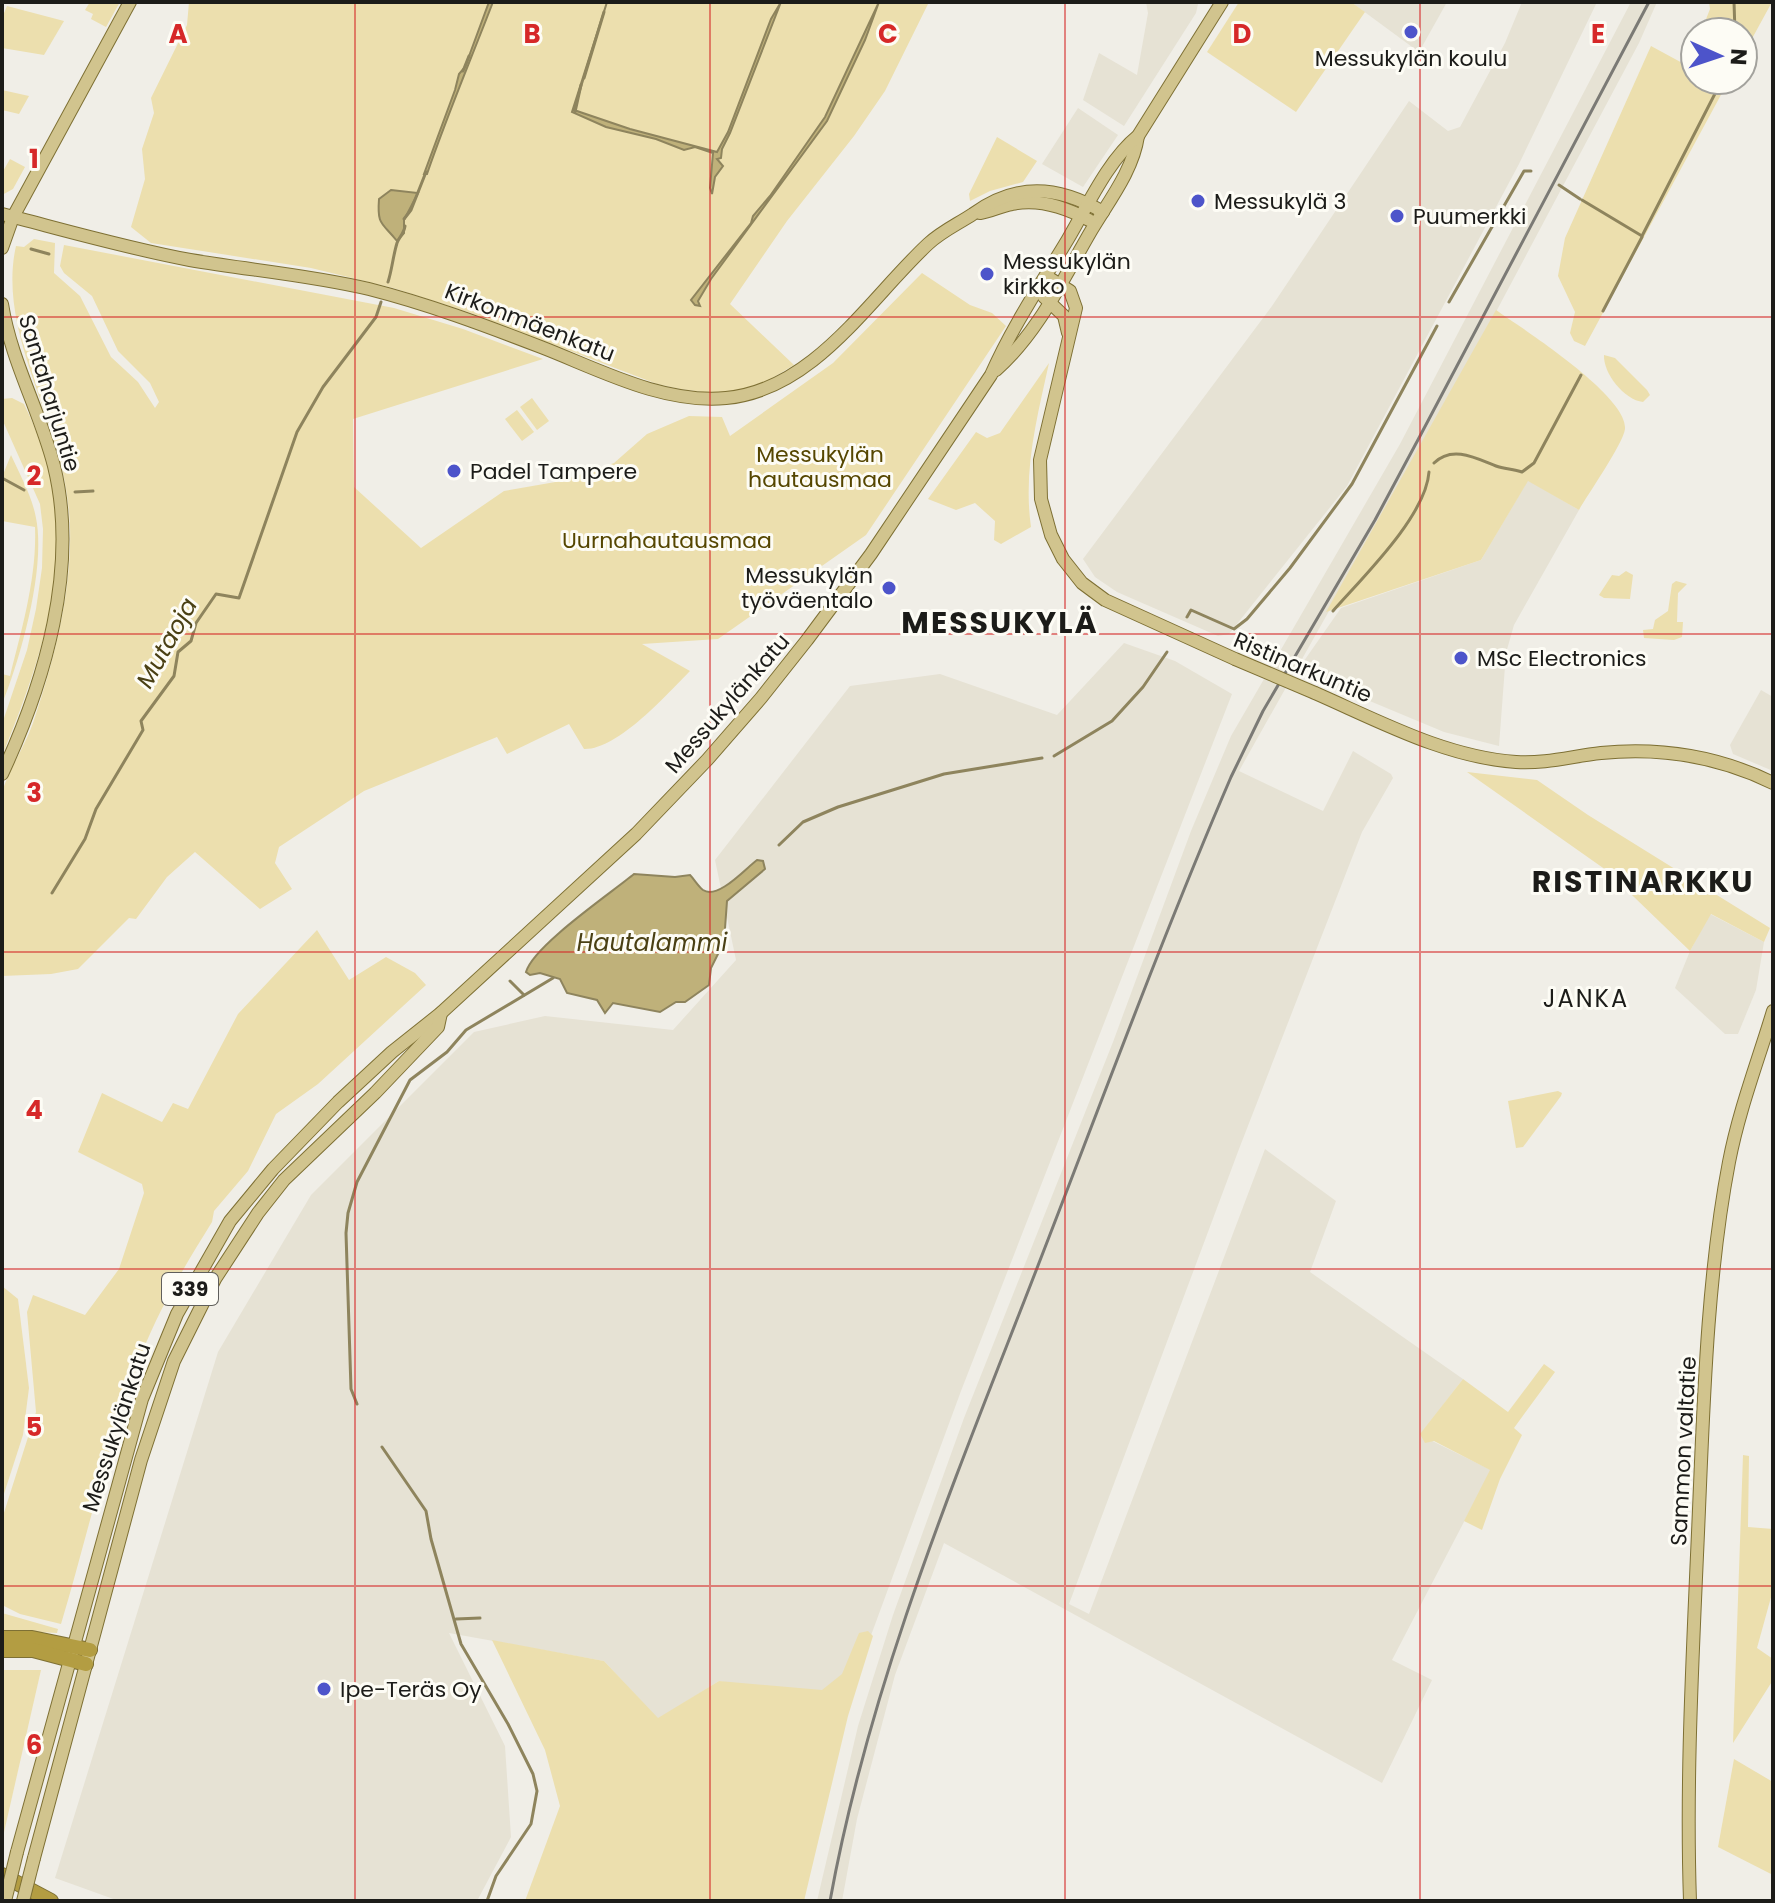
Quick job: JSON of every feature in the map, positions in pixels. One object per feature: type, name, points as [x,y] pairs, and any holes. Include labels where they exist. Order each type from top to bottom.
[{"type":"highway","points":[[2,1638],[32,1638],[88,1657]]},
{"type":"highway","points":[[2,1650],[72,1653]]},
{"type":"highway","points":[[2,1875],[51,1901]]},
{"type":"main road","points":[[2,248],[7,215],[130,2]]},
{"type":"main road","name":"Messukylänkatu","points":[[991,375],[1015,351],[1061,284],[1130,165],[1138,136],[1222,2]]},
{"type":"main road","name":"Messukylänkatu","points":[[4,1901],[142,1399],[165,1340],[199,1272],[230,1221],[273,1169],[338,1102],[392,1052],[441,1013],[636,834],[761,698],[871,554],[991,375],[1004,344],[1125,147],[1138,136]]},
{"type":"main road","name":"Kirkonmäenkatu","points":[[7,215],[94,239],[189,259],[367,289],[472,320],[632,383],[666,393],[724,399],[769,386],[812,361],[931,241],[985,204],[1021,192],[1061,194],[1089,204],[1099,218]]},
{"type":"main road","name":"Kirkonmäenkatu","points":[[973,214],[1036,202],[1099,218]]},
{"type":"main road","points":[[1046,276],[1061,284]]},
{"type":"main road","name":"Ristinarkuntie","points":[[1061,284],[1073,295],[1076,308],[1045,435],[1039,481],[1045,516],[1063,559],[1082,583],[1105,600],[1430,743],[1485,757],[1528,762],[1624,751],[1676,752],[1715,760],[1773,783]]},
{"type":"main road","points":[[1036,293],[1050,301],[1066,320],[1068,336]]},
{"type":"main road","name":"Santaharjuntie","points":[[2,304],[19,370],[54,466],[63,525],[61,564],[50,633],[32,697],[2,774]]},
{"type":"main road","name":"Sammon valtatie","points":[[1690,1901],[1688,1832],[1693,1659],[1700,1492],[1715,1273],[1731,1152],[1773,1011]]},
{"type":"main road","name":"Messukylänkatu","points":[[23,1901],[158,1403],[174,1361],[215,1279],[258,1213],[284,1180],[375,1093],[438,1027],[441,1013]]},
{"type":"shaded area","points":[[1146,2],[1198,4],[1196,13],[1124,126],[1083,100],[1099,53],[1137,75],[1148,13]]},
{"type":"shaded area","name":"Messukylän koulu","points":[[1351,2],[1447,2],[1419,52]]},
{"type":"shaded area","points":[[1522,2],[1597,2],[1519,164],[1347,486],[1229,634],[1218,636],[1117,592],[1095,577],[1083,559],[1272,306],[1409,101],[1448,131],[1460,127],[1505,43]]},
{"type":"shaded area","points":[[1631,2],[1657,2],[1639,43],[1473,355],[1239,771],[1323,811],[1353,751],[1393,778],[1362,832],[1239,1149],[1069,1604],[1089,1614],[1265,1149],[1336,1201],[1310,1272],[1463,1379],[1420,1435],[1491,1470],[1392,1660],[1432,1680],[1382,1783],[944,1543],[895,1675],[857,1819],[842,1901],[817,1901],[858,1726],[893,1615],[964,1418],[1113,1042],[1191,831],[1231,736],[1400,444]]},
{"type":"shaded area","points":[[1078,108],[1118,135],[1083,187],[1042,164]]},
{"type":"shaded area","points":[[1528,480],[1579,510],[1514,625],[1506,653],[1499,746],[1444,732],[1329,684],[1299,668],[1341,608],[1481,560]]},
{"type":"shaded area","points":[[1124,643],[1175,661],[1232,694],[961,1391],[845,1706],[719,1681],[658,1719],[604,1661],[449,1633],[505,1746],[511,1837],[477,1901],[119,1901],[55,1878],[218,1352],[311,1195],[474,1032],[545,1016],[673,1030],[736,960],[715,860],[850,686],[940,674],[1057,715]]},
{"type":"shaded area","points":[[1761,690],[1773,697],[1773,771],[1733,754],[1730,745]]},
{"type":"shaded area","points":[[1710,914],[1764,942],[1756,990],[1738,1034],[1725,1034],[1675,988]]},
{"type":"green space","points":[[90,2],[120,2],[106,27],[91,19],[93,14],[85,10]]},
{"type":"green space","points":[[189,2],[929,2],[885,91],[787,221],[730,304],[794,365],[764,383],[718,394],[657,384],[468,312],[393,288],[311,268],[151,243],[131,227],[145,179],[142,149],[154,113],[151,98],[187,25]]},
{"type":"green space","points":[[1239,2],[1351,2],[1365,12],[1296,112],[1207,52]]},
{"type":"green space","points":[[1709,2],[1772,2],[1759,26],[1759,16],[1707,16]]},
{"type":"green space","points":[[7,6],[64,21],[44,55],[2,48],[2,18]]},
{"type":"green space","points":[[1651,46],[1679,61],[1679,96],[1720,96],[1585,346],[1574,341],[1570,333],[1575,312],[1558,276],[1565,238]]},
{"type":"green space","points":[[2,90],[29,96],[19,114],[2,110]]},
{"type":"green space","points":[[997,137],[1037,161],[1023,182],[990,191],[970,201],[969,194]]},
{"type":"green space","points":[[10,159],[25,167],[13,189],[2,195],[2,173]]},
{"type":"green space","points":[[34,239],[55,243],[54,273],[80,296],[111,357],[138,382],[155,408],[159,402],[150,383],[118,351],[92,296],[60,266],[64,245],[394,308],[463,329],[543,359],[353,419],[354,487],[421,548],[504,491],[561,481],[614,463],[647,434],[689,416],[722,417],[730,436],[833,363],[922,273],[970,305],[992,313],[1006,326],[866,535],[718,639],[642,644],[690,671],[626,731],[597,747],[584,749],[569,724],[507,754],[497,737],[364,791],[279,847],[275,863],[292,889],[260,909],[195,852],[167,877],[136,919],[129,918],[78,969],[51,974],[2,976],[2,794],[30,731],[48,675],[65,601],[70,552],[69,509],[61,465],[25,353],[13,299],[16,246],[24,247]]},
{"type":"green space","points":[[1496,310],[1572,364],[1610,399],[1621,415],[1625,429],[1612,457],[1579,510],[1528,481],[1481,560],[1326,612]]},
{"type":"green space","points":[[1604,355],[1615,358],[1647,390],[1650,395],[1643,402],[1629,396],[1616,384],[1607,370]]},
{"type":"green space","points":[[1049,363],[1030,465],[1031,527],[1001,544],[994,540],[995,521],[975,503],[956,510],[928,499],[976,432],[987,438],[1000,433]]},
{"type":"green space","points":[[12,398],[24,404],[43,449],[53,494],[57,538],[47,624],[20,712],[2,756],[2,724],[27,650],[42,568],[40,504],[2,419],[2,399]]},
{"type":"green space","points":[[532,398],[549,421],[537,430],[520,407]]},
{"type":"green space","points":[[517,410],[534,432],[522,441],[505,419]]},
{"type":"green space","points":[[11,455],[34,510],[38,562],[24,638],[2,704],[2,674],[10,676],[28,602],[35,546],[35,527],[2,521],[2,477]]},
{"type":"green space","points":[[1626,571],[1633,575],[1630,599],[1599,595],[1612,575],[1619,576]]},
{"type":"green space","points":[[1676,581],[1687,584],[1678,593],[1677,622],[1683,622],[1682,637],[1674,640],[1644,638],[1643,630],[1653,629],[1655,620],[1668,611],[1672,584]]},
{"type":"green space","points":[[1467,772],[1537,780],[1770,928],[1764,942],[1711,914],[1690,951],[1606,870]]},
{"type":"green space","points":[[317,930],[349,980],[386,957],[415,973],[426,985],[318,1084],[276,1114],[248,1171],[214,1211],[212,1222],[149,1336],[119,1420],[61,1624],[20,1614],[2,1605],[2,1519],[36,1412],[27,1312],[33,1295],[85,1315],[119,1269],[144,1193],[142,1184],[78,1152],[102,1093],[162,1122],[173,1103],[188,1109],[238,1014]]},
{"type":"green space","points":[[1558,1091],[1562,1093],[1561,1096],[1523,1147],[1516,1148],[1508,1101]]},
{"type":"green space","points":[[2,1286],[18,1299],[29,1388],[23,1435],[2,1500]]},
{"type":"green space","points":[[1544,1364],[1555,1372],[1514,1428],[1522,1435],[1500,1479],[1482,1530],[1464,1521],[1490,1470],[1434,1441],[1425,1443],[1420,1434],[1463,1379],[1508,1412]]},
{"type":"green space","points":[[1743,1455],[1749,1456],[1748,1527],[1773,1529],[1773,1590],[1757,1648],[1773,1659],[1773,1680],[1733,1743]]},
{"type":"green space","points":[[2,1613],[58,1629],[57,1633],[2,1630]]},
{"type":"green space","points":[[868,1631],[873,1636],[848,1716],[804,1901],[525,1901],[560,1806],[545,1750],[492,1640],[604,1661],[658,1718],[719,1681],[822,1690],[842,1674],[859,1633]]},
{"type":"green space","points":[[2,1670],[41,1670],[2,1841]]},
{"type":"green space","points":[[1734,1759],[1773,1782],[1773,1875],[1718,1847]]},
{"type":"water","points":[[489,2],[493,2],[427,174],[424,174],[459,74],[465,67]]},
{"type":"water","points":[[607,2],[574,110],[630,129],[717,152],[728,132],[771,19],[781,2],[721,158],[717,159],[723,166],[715,177],[712,194],[713,153],[695,147],[684,150],[656,139],[606,127],[572,112]]},
{"type":"water","points":[[879,2],[827,121],[711,279],[698,301],[700,306],[695,305],[691,300],[751,223],[825,117]]},
{"type":"water","points":[[391,190],[418,193],[404,220],[404,233],[397,241],[382,223],[379,214],[379,199]]},
{"type":"water","name":"Hautalammi","points":[[757,860],[763,861],[765,869],[727,901],[724,942],[711,968],[709,985],[685,1002],[676,1002],[660,1012],[613,1003],[605,1013],[597,1000],[567,993],[560,979],[526,972],[532,961],[557,935],[634,874],[690,875],[703,890],[709,892],[724,887]]},
{"type":"waterway","points":[[1734,2],[1734,16]]},
{"type":"waterway","points":[[584,78],[604,12]]},
{"type":"waterway","name":"Mutaoja","points":[[463,71],[469,56]]},
{"type":"waterway","points":[[575,112],[581,85]]},
{"type":"waterway","points":[[1582,200],[1642,236],[1714,96]]},
{"type":"waterway","points":[[1449,302],[1524,171],[1531,171]]},
{"type":"waterway","name":"Mutaoja","points":[[404,219],[411,210],[426,172]]},
{"type":"waterway","points":[[1559,185],[1580,199]]},
{"type":"waterway","name":"Mutaoja","points":[[388,282],[397,243],[405,226]]},
{"type":"waterway","points":[[1603,311],[1642,237]]},
{"type":"waterway","points":[[31,249],[49,254]]},
{"type":"waterway","name":"Mutaoja","points":[[52,893],[85,839],[96,809],[143,730],[141,721],[174,676],[178,652],[191,641],[196,623],[216,594],[239,598],[297,432],[323,387],[376,317],[381,302]]},
{"type":"waterway","points":[[1187,617],[1191,610],[1234,629],[1247,619],[1290,568],[1352,484],[1437,326]]},
{"type":"waterway","points":[[1434,463],[1456,454],[1522,472],[1534,463],[1581,375]]},
{"type":"waterway","points":[[1333,611],[1405,527],[1417,508],[1429,472]]},
{"type":"waterway","points":[[2,478],[24,490]]},
{"type":"waterway","points":[[75,492],[93,491]]},
{"type":"waterway","points":[[1054,756],[1112,721],[1143,687],[1167,652]]},
{"type":"waterway","points":[[779,845],[803,822],[838,807],[944,774],[1042,758]]},
{"type":"waterway","points":[[357,1404],[351,1389],[346,1233],[357,1182],[410,1080],[447,1052],[466,1030],[553,978]]},
{"type":"waterway","points":[[510,981],[524,995]]},
{"type":"waterway","points":[[382,1447],[426,1511],[461,1644],[508,1724],[533,1774],[537,1791],[531,1824],[496,1876],[487,1901]]},
{"type":"waterway","points":[[456,1619],[480,1618]]},
{"type":"railway","points":[[830,1901],[866,1746],[939,1521],[1177,907],[1231,777],[1263,711],[1375,520],[1649,2]]},
{"type":"place","name":"Messukylän koulu","points":[[1411,32]]},
{"type":"place","name":"Messukylä 3","points":[[1198,201]]},
{"type":"place","name":"Puumerkki","points":[[1397,216]]},
{"type":"place","name":"Messukylän kirkko","points":[[987,274]]},
{"type":"place","name":"Padel Tampere","points":[[454,471]]},
{"type":"place","name":"Messukylän työväentalo","points":[[889,588]]},
{"type":"place","name":"MSc Electronics","points":[[1461,658]]},
{"type":"place","name":"Ipe-Teräs Oy","points":[[324,1689]]},
{"type":"district","name":"MESSUKYLÄ","points":[[1000,623]]},
{"type":"district","name":"RISTINARKKU","points":[[1643,882]]},
{"type":"district","name":"JANKA","points":[[1586,999]]},
{"type":"park label","name":"Messukylän hautausmaa","points":[[820,466]]},
{"type":"park label","name":"Uurnahautausmaa","points":[[667,540]]}]
